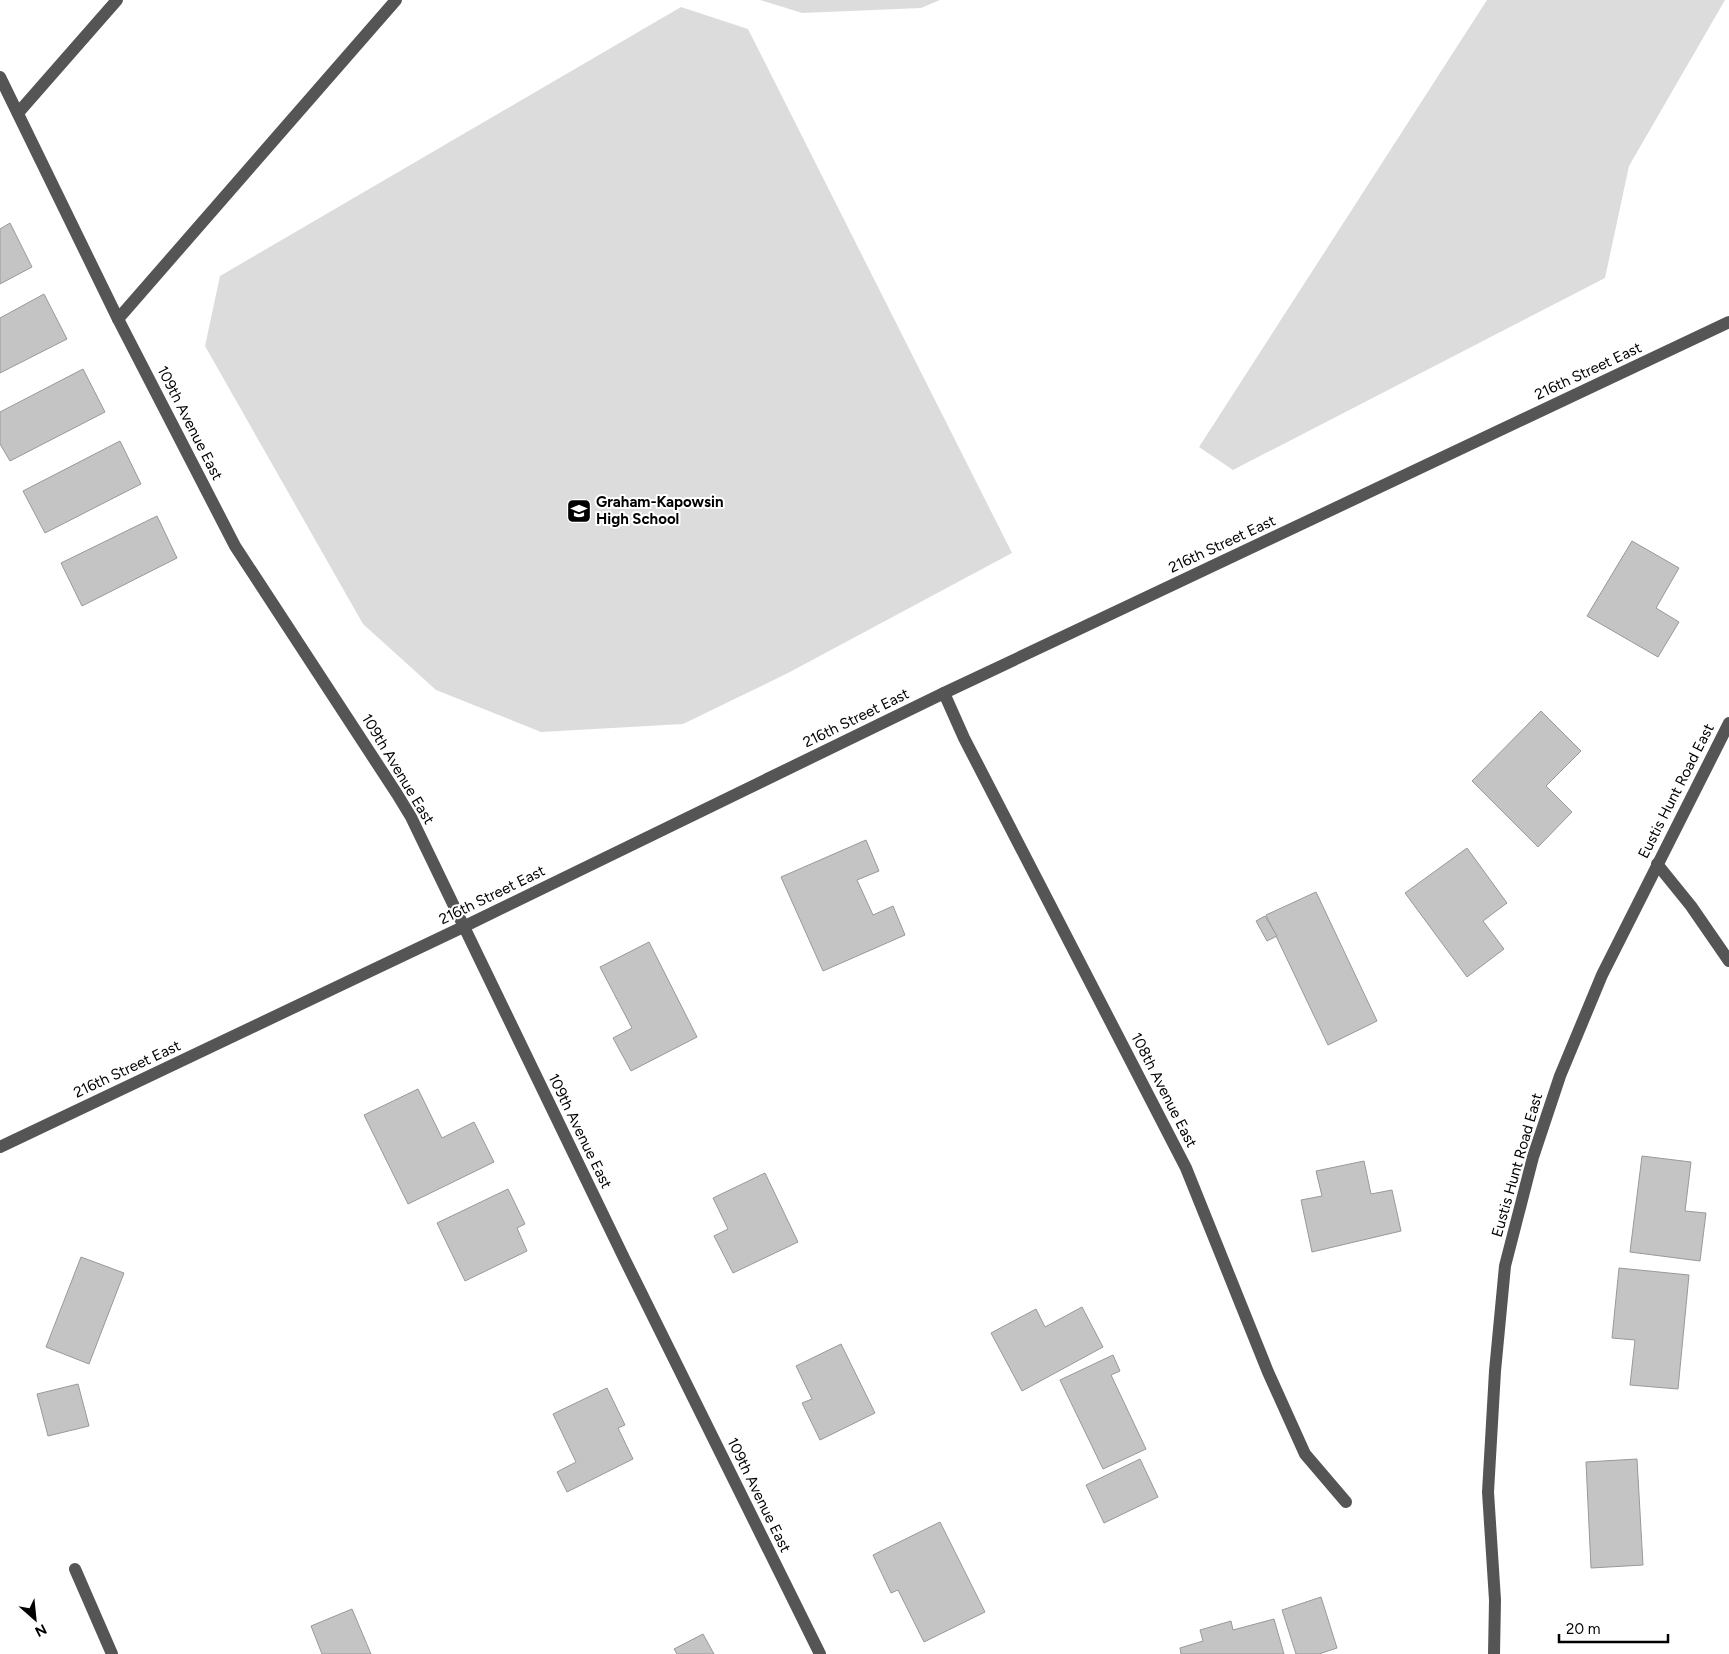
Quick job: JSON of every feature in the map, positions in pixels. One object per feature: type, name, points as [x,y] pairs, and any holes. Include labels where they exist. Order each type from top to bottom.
[{"type":"street","points":[[18,113],[117,0]]},
{"type":"street","points":[[118,319],[396,0]]},
{"type":"street","name":"109th Avenue East","points":[[0,77],[118,319],[235,546],[397,794],[410,818],[624,1258],[820,1654]]},
{"type":"street","name":"216th Street East","points":[[0,1147],[463,927],[944,693],[1729,322]]},
{"type":"street","name":"108th Avenue East","points":[[944,693],[964,738],[1186,1168],[1268,1372],[1305,1454],[1346,1502]]},
{"type":"street","name":"Eustis Hunt Road East","points":[[1494,1654],[1494,1600],[1488,1492],[1495,1371],[1505,1266],[1533,1156],[1560,1076],[1602,975],[1729,724]]},
{"type":"street","points":[[1657,864],[1690,906],[1729,962]]},
{"type":"street","points":[[75,1570],[112,1654]]},
{"type":"shaded area","points":[[760,0],[940,0],[921,8],[802,13]]},
{"type":"shaded area","points":[[1487,0],[1725,0],[1629,166],[1605,278],[1233,470],[1199,447]]},
{"type":"shaded area","points":[[681,7],[748,29],[1012,553],[788,673],[683,724],[541,732],[436,690],[363,624],[205,346],[220,276]]},
{"type":"building","points":[[10,223],[32,267],[0,284],[0,229]]},
{"type":"building","points":[[44,294],[67,339],[0,373],[0,318]]},
{"type":"building","points":[[83,369],[105,412],[10,461],[0,444],[0,412]]},
{"type":"building","points":[[120,441],[141,484],[45,533],[23,491]]},
{"type":"building","points":[[157,516],[177,558],[82,606],[61,563]]},
{"type":"building","points":[[1632,541],[1679,568],[1656,608],[1679,622],[1658,657],[1587,616]]},
{"type":"building","points":[[1541,711],[1581,751],[1546,786],[1572,812],[1538,847],[1472,781]]},
{"type":"building","points":[[866,840],[879,871],[857,880],[873,915],[893,906],[905,935],[823,971],[781,877]]},
{"type":"building","points":[[1467,848],[1507,903],[1483,921],[1504,949],[1467,977],[1405,893]]},
{"type":"building","points":[[1316,892],[1377,1021],[1328,1045],[1266,915]]},
{"type":"building","points":[[1265,916],[1277,936],[1267,941],[1256,921]]},
{"type":"building","points":[[649,942],[697,1037],[631,1071],[613,1038],[632,1028],[600,967]]},
{"type":"building","points":[[418,1089],[442,1138],[474,1122],[494,1162],[408,1204],[364,1115]]},
{"type":"building","points":[[1642,1156],[1691,1162],[1685,1211],[1706,1213],[1700,1261],[1630,1252]]},
{"type":"building","points":[[1364,1161],[1371,1194],[1392,1190],[1401,1231],[1312,1252],[1301,1200],[1322,1196],[1316,1171]]},
{"type":"building","points":[[765,1173],[798,1242],[733,1273],[714,1236],[728,1229],[713,1198]]},
{"type":"building","points":[[508,1189],[525,1224],[517,1228],[527,1251],[465,1281],[437,1223]]},
{"type":"building","points":[[81,1257],[124,1273],[89,1364],[46,1347]]},
{"type":"building","points":[[1619,1268],[1689,1275],[1678,1389],[1630,1385],[1635,1340],[1612,1338]]},
{"type":"building","points":[[1082,1307],[1103,1347],[1022,1391],[991,1333],[1036,1309],[1045,1327]]},
{"type":"building","points":[[841,1344],[875,1413],[820,1440],[802,1403],[812,1399],[796,1366]]},
{"type":"building","points":[[1113,1355],[1120,1371],[1111,1375],[1146,1449],[1103,1469],[1060,1380]]},
{"type":"building","points":[[78,1384],[89,1426],[48,1436],[37,1394]]},
{"type":"building","points":[[607,1388],[625,1425],[618,1428],[633,1459],[567,1492],[557,1472],[576,1462],[553,1414]]},
{"type":"building","points":[[1140,1459],[1158,1497],[1104,1523],[1086,1485]]},
{"type":"building","points":[[1637,1459],[1643,1565],[1591,1568],[1586,1462]]},
{"type":"building","points":[[940,1522],[985,1612],[924,1642],[898,1590],[891,1593],[873,1555]]},
{"type":"building","points":[[1321,1597],[1337,1648],[1319,1654],[1296,1654],[1282,1610]]},
{"type":"building","points":[[352,1609],[371,1654],[322,1654],[311,1626]]},
{"type":"building","points":[[1274,1619],[1284,1654],[1181,1654],[1180,1648],[1203,1641],[1200,1630],[1231,1621],[1233,1630]]},
{"type":"building","points":[[703,1634],[714,1654],[677,1654],[674,1649]]},
{"type":"place","name":"Graham-Kapowsin High School","points":[[579,511]]}]
